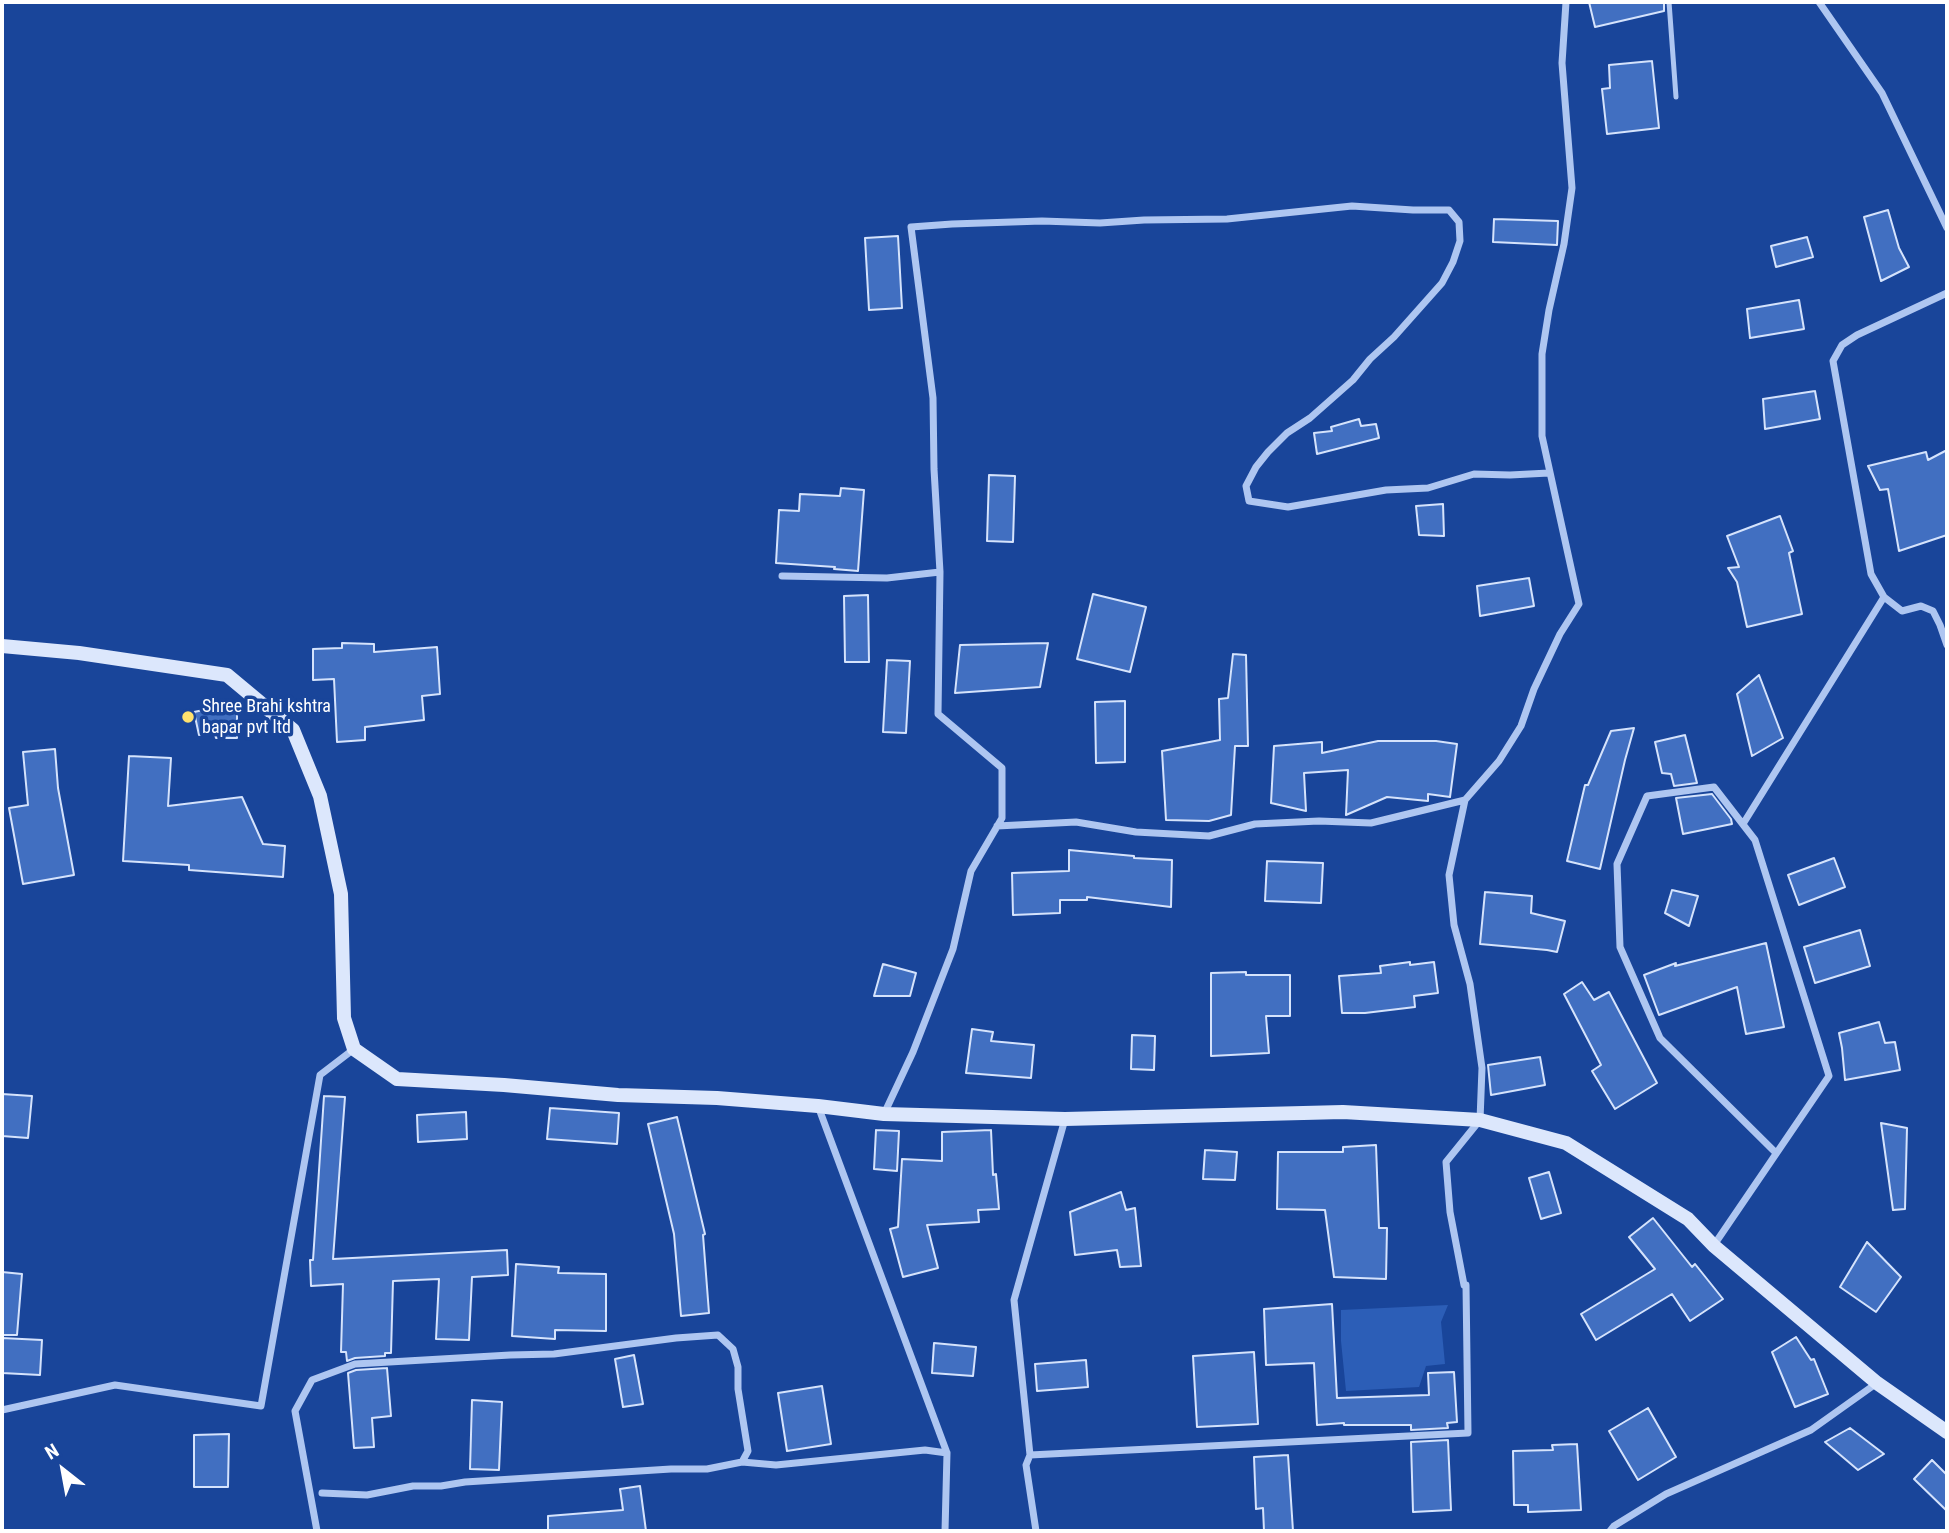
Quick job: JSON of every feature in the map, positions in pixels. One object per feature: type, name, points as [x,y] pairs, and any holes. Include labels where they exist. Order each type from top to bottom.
[{"type":"street","points":[[1030,1455],[1468,1433],[1466,1285],[1450,1212],[1446,1163],[1480,1120],[1482,1068],[1470,984],[1454,925],[1449,875],[1465,800],[1499,761],[1521,726],[1560,634],[1579,604],[1542,436],[1542,354],[1572,188],[1562,63],[1566,2]]},
{"type":"street","points":[[1819,2],[1882,93],[1947,228]]},
{"type":"street","points":[[884,1114],[913,1052],[953,949],[971,872],[1002,818],[1002,768],[938,714],[940,572],[933,398],[911,227],[1016,222],[1100,223],[1227,219],[1352,206],[1449,210],[1459,222],[1460,241],[1442,283],[1353,380],[1310,418],[1287,433],[1268,452],[1246,486],[1249,501],[1288,507],[1386,490],[1428,488],[1474,474],[1549,473]]},
{"type":"street","points":[[1947,293],[1857,335],[1842,345],[1833,361],[1871,574],[1884,597],[1902,611],[1921,606],[1933,611],[1947,645]]},
{"type":"street","points":[[782,576],[887,578],[940,572]]},
{"type":"street","points":[[1743,824],[1884,597]]},
{"type":"street","points":[[2,646],[79,653],[227,675],[293,730],[320,796],[341,894],[344,1018],[354,1049],[397,1079],[618,1095],[818,1105],[884,1114],[1065,1119],[1343,1112],[1480,1120],[1566,1143],[1688,1219],[1714,1246],[1877,1383],[1947,1432]]},
{"type":"street","points":[[1714,1246],[1829,1076],[1755,840],[1714,787],[1647,796],[1617,864],[1620,947],[1660,1038],[1776,1153]]},
{"type":"street","points":[[997,826],[1076,822],[1136,832],[1209,836],[1255,824],[1319,821],[1371,823],[1465,800]]},
{"type":"street","points":[[2,1410],[114,1385],[261,1406],[320,1075],[354,1049]]},
{"type":"street","points":[[818,1105],[947,1453],[946,1531]]},
{"type":"street","points":[[1036,1531],[1026,1465],[1030,1455],[1014,1300],[1065,1119]]},
{"type":"street","points":[[317,1531],[296,1411],[312,1380],[355,1364],[554,1354],[718,1335],[733,1349],[738,1367],[738,1389],[748,1451],[742,1462]]},
{"type":"street","points":[[1610,1531],[1666,1494],[1811,1430],[1877,1383]]},
{"type":"street","points":[[322,1493],[367,1495],[413,1486],[707,1469],[742,1462],[776,1465],[914,1450],[947,1453]]},
{"type":"lane","points":[[1669,2],[1676,97]]},
{"type":"shaded area","points":[[1448,1305],[1441,1322],[1445,1364],[1426,1366],[1419,1387],[1346,1391],[1341,1310]]},
{"type":"building","points":[[1589,2],[1664,2],[1664,11],[1595,27]]},
{"type":"building","points":[[1652,61],[1659,128],[1607,134],[1602,89],[1610,88],[1609,65]]},
{"type":"building","points":[[1888,210],[1899,248],[1909,267],[1881,281],[1864,217]]},
{"type":"building","points":[[1494,219],[1558,221],[1557,245],[1493,242]]},
{"type":"building","points":[[898,236],[902,308],[869,310],[865,238]]},
{"type":"building","points":[[1807,237],[1813,257],[1776,267],[1771,246]]},
{"type":"building","points":[[1799,300],[1804,329],[1750,338],[1747,309]]},
{"type":"building","points":[[1815,391],[1820,419],[1765,429],[1763,399]]},
{"type":"building","points":[[1359,419],[1361,426],[1376,424],[1379,438],[1317,454],[1314,433],[1332,431],[1331,427]]},
{"type":"building","points":[[1947,450],[1947,535],[1899,551],[1888,489],[1880,490],[1868,466],[1926,452],[1928,460]]},
{"type":"building","points":[[989,475],[1015,476],[1013,542],[987,541]]},
{"type":"building","points":[[841,488],[864,490],[858,571],[776,563],[779,510],[799,511],[800,494],[840,496]]},
{"type":"building","points":[[1443,504],[1444,536],[1419,535],[1416,506]]},
{"type":"building","points":[[1780,516],[1793,551],[1789,553],[1802,614],[1747,627],[1737,582],[1728,568],[1739,567],[1727,536]]},
{"type":"building","points":[[1529,578],[1534,606],[1480,616],[1477,586]]},
{"type":"building","points":[[1093,594],[1146,607],[1130,672],[1077,659]]},
{"type":"building","points":[[868,595],[869,662],[845,662],[844,596]]},
{"type":"building","points":[[342,643],[374,644],[374,652],[437,647],[440,694],[422,696],[424,720],[365,727],[365,740],[337,742],[334,679],[313,680],[313,649],[342,648]]},
{"type":"building","points":[[1048,643],[1040,687],[955,693],[960,645]]},
{"type":"building","points":[[1233,654],[1246,655],[1248,746],[1235,746],[1231,815],[1209,821],[1166,820],[1162,751],[1220,740],[1219,699],[1228,698]]},
{"type":"building","points":[[887,660],[910,661],[906,733],[883,732]]},
{"type":"building","points":[[1759,675],[1783,738],[1752,756],[1737,694]]},
{"type":"building","points":[[1125,701],[1125,762],[1096,763],[1095,702]]},
{"type":"building","points":[[213,708],[237,708],[237,738],[216,738],[214,731],[199,735],[194,712]]},
{"type":"building","points":[[1634,728],[1600,869],[1567,861],[1585,785],[1588,785],[1611,731]]},
{"type":"building","points":[[1685,735],[1697,783],[1674,786],[1671,774],[1662,773],[1655,742]]},
{"type":"building","points":[[1378,741],[1436,741],[1457,744],[1450,797],[1428,794],[1428,801],[1387,797],[1346,815],[1348,770],[1304,773],[1306,811],[1271,803],[1274,746],[1322,742],[1322,753]]},
{"type":"building","points":[[55,749],[58,788],[74,875],[23,884],[9,808],[28,805],[23,752]]},
{"type":"building","points":[[129,756],[171,758],[168,806],[242,797],[263,844],[285,846],[283,877],[189,870],[189,865],[123,861]]},
{"type":"building","points":[[1712,794],[1732,824],[1683,834],[1676,798]]},
{"type":"building","points":[[1069,850],[1172,860],[1171,907],[1087,897],[1087,900],[1060,900],[1060,913],[1013,915],[1012,873],[1069,871]]},
{"type":"building","points":[[1834,858],[1845,887],[1799,905],[1788,875]]},
{"type":"building","points":[[1267,861],[1323,863],[1321,903],[1265,901]]},
{"type":"building","points":[[1672,890],[1698,896],[1689,926],[1665,913]]},
{"type":"building","points":[[1485,892],[1532,896],[1531,913],[1565,921],[1557,952],[1480,944]]},
{"type":"building","points":[[1860,930],[1870,966],[1815,983],[1804,947]]},
{"type":"building","points":[[1766,943],[1784,1027],[1746,1034],[1737,987],[1659,1015],[1644,975],[1676,963],[1675,966]]},
{"type":"building","points":[[1410,962],[1410,965],[1434,962],[1438,993],[1414,996],[1415,1007],[1342,1013],[1339,976],[1381,973],[1380,966]]},
{"type":"building","points":[[883,964],[916,973],[910,996],[874,996]]},
{"type":"building","points":[[1246,972],[1246,975],[1290,975],[1290,1016],[1266,1016],[1269,1053],[1211,1056],[1211,973]]},
{"type":"building","points":[[1582,982],[1594,1000],[1609,992],[1657,1083],[1615,1109],[1592,1071],[1601,1065],[1564,994]]},
{"type":"building","points":[[1879,1022],[1885,1043],[1895,1042],[1900,1070],[1845,1080],[1839,1033]]},
{"type":"building","points":[[972,1029],[993,1032],[991,1041],[1034,1045],[1031,1078],[966,1073]]},
{"type":"building","points":[[1132,1035],[1155,1036],[1154,1070],[1131,1069]]},
{"type":"building","points":[[1540,1057],[1545,1085],[1491,1095],[1488,1065]]},
{"type":"building","points":[[2,1094],[32,1096],[28,1138],[2,1136]]},
{"type":"building","points":[[324,1096],[345,1097],[333,1259],[507,1250],[508,1275],[472,1277],[469,1340],[436,1339],[439,1279],[393,1281],[391,1353],[347,1361],[346,1352],[341,1352],[343,1284],[311,1286],[310,1260],[313,1260]]},
{"type":"building","points":[[550,1108],[619,1113],[617,1144],[547,1139]]},
{"type":"building","points":[[466,1112],[467,1139],[418,1142],[417,1115]]},
{"type":"building","points":[[677,1117],[705,1234],[709,1313],[681,1316],[674,1234],[648,1124]]},
{"type":"building","points":[[1881,1123],[1907,1128],[1905,1209],[1893,1210]]},
{"type":"building","points":[[876,1130],[899,1131],[897,1171],[874,1169]]},
{"type":"building","points":[[991,1130],[993,1175],[996,1174],[999,1209],[978,1210],[979,1222],[927,1225],[938,1268],[903,1277],[890,1229],[898,1227],[902,1159],[942,1161],[942,1132]]},
{"type":"building","points":[[1376,1145],[1379,1228],[1387,1228],[1386,1279],[1334,1277],[1325,1210],[1277,1209],[1278,1152],[1343,1152],[1343,1147]]},
{"type":"building","points":[[1205,1150],[1237,1152],[1235,1180],[1203,1179]]},
{"type":"building","points":[[1549,1172],[1561,1213],[1541,1219],[1529,1178]]},
{"type":"building","points":[[1121,1192],[1126,1210],[1135,1208],[1141,1266],[1120,1267],[1117,1250],[1075,1255],[1070,1212]]},
{"type":"building","points":[[1653,1218],[1692,1267],[1695,1264],[1723,1299],[1690,1321],[1672,1294],[1596,1340],[1581,1314],[1655,1269],[1629,1237]]},
{"type":"building","points":[[1867,1242],[1901,1277],[1876,1312],[1840,1287]]},
{"type":"building","points":[[516,1264],[559,1267],[558,1273],[606,1274],[606,1331],[555,1330],[555,1339],[512,1336]]},
{"type":"building","points":[[2,1272],[22,1274],[17,1335],[2,1335]]},
{"type":"building","points":[[1332,1304],[1337,1398],[1429,1395],[1428,1373],[1454,1372],[1457,1422],[1447,1423],[1448,1428],[1411,1430],[1411,1425],[1317,1425],[1314,1363],[1266,1365],[1264,1309]]},
{"type":"building","points":[[1796,1337],[1811,1360],[1814,1359],[1828,1394],[1795,1407],[1772,1352]]},
{"type":"building","points":[[2,1338],[42,1340],[40,1375],[2,1373]]},
{"type":"building","points":[[934,1343],[976,1347],[973,1376],[932,1373]]},
{"type":"building","points":[[1254,1352],[1258,1424],[1197,1427],[1193,1356]]},
{"type":"building","points":[[634,1355],[643,1404],[623,1407],[615,1359]]},
{"type":"building","points":[[1086,1360],[1088,1387],[1037,1391],[1035,1364]]},
{"type":"building","points":[[387,1368],[391,1416],[372,1418],[374,1447],[354,1448],[348,1373]]},
{"type":"building","points":[[822,1386],[831,1444],[787,1451],[778,1393]]},
{"type":"building","points":[[472,1400],[502,1402],[499,1470],[470,1469]]},
{"type":"building","points":[[1648,1408],[1676,1457],[1638,1480],[1609,1431]]},
{"type":"building","points":[[1850,1428],[1884,1454],[1858,1470],[1825,1442]]},
{"type":"building","points":[[229,1434],[228,1487],[194,1487],[194,1435]]},
{"type":"building","points":[[1448,1440],[1451,1510],[1413,1512],[1411,1442]]},
{"type":"building","points":[[1577,1444],[1581,1510],[1528,1512],[1528,1505],[1514,1505],[1513,1451],[1553,1450],[1552,1445]]},
{"type":"building","points":[[1288,1455],[1293,1531],[1264,1531],[1263,1508],[1256,1509],[1254,1457]]},
{"type":"building","points":[[1932,1460],[1947,1475],[1947,1511],[1914,1479]]},
{"type":"building","points":[[640,1486],[646,1531],[548,1531],[548,1516],[623,1510],[620,1489]]},
{"type":"place","name":"Shree Brahi kshtra bapar pvt ltd","points":[[188,717]]}]
